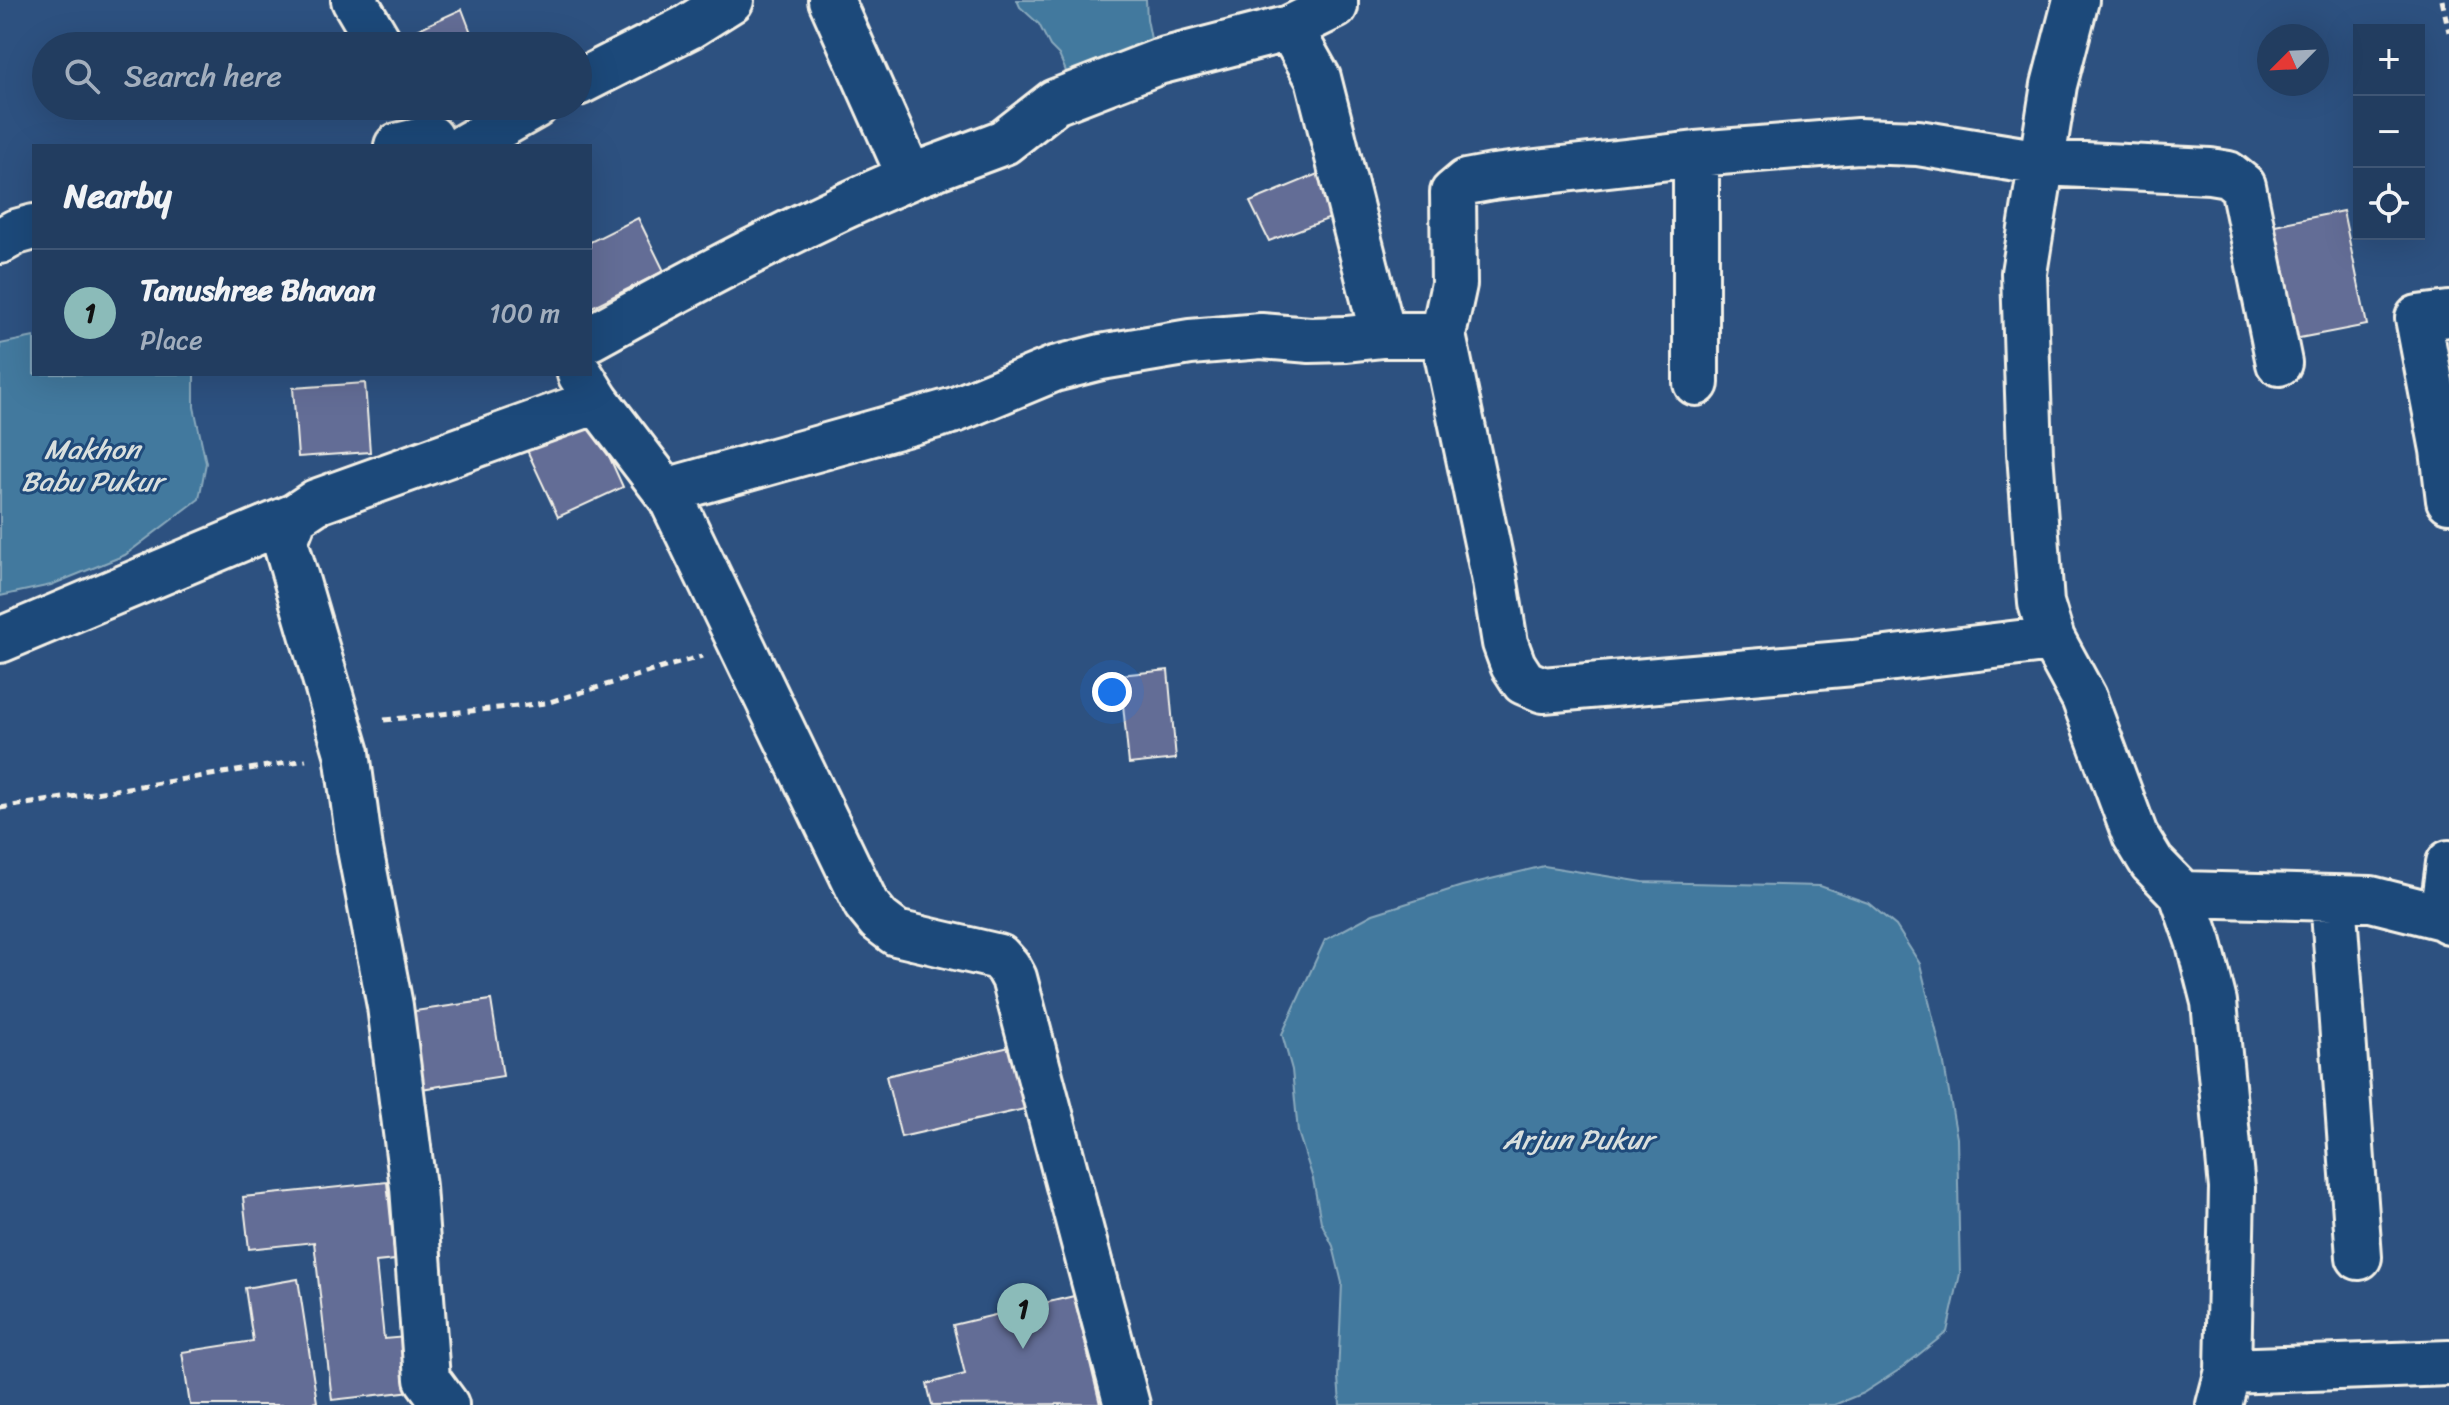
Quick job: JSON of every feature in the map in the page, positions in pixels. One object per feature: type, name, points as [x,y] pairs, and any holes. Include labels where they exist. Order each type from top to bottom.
[{"type":"street","points":[[354,0],[373,32]]},
{"type":"street","points":[[592,76],[688,27],[731,0]]},
{"type":"street","points":[[831,0],[910,177]]},
{"type":"street","points":[[592,337],[710,272],[844,205],[1004,142],[1055,102],[1158,62],[1290,28],[1335,6],[1335,0]]},
{"type":"street","points":[[2076,0],[2054,85],[2024,273],[2031,468],[2041,603],[2052,639],[2084,698],[2135,835],[2152,863],[2182,894],[2214,1002],[2232,1188],[2224,1388],[2449,1363]]},
{"type":"street","points":[[1290,28],[1318,78],[1383,335]]},
{"type":"street","points":[[428,136],[485,120]]},
{"type":"street","points":[[2052,639],[1853,663],[1543,690],[1524,682],[1513,665],[1505,643],[1494,576],[1443,335],[1454,284],[1453,193],[1466,182],[1493,177],[1696,154],[1858,141],[1918,143],[2042,163],[2228,174],[2243,186],[2279,363]]},
{"type":"street","points":[[1696,154],[1696,383]]},
{"type":"street","points":[[0,241],[32,228]]},
{"type":"street","points":[[2449,314],[2418,318],[2443,450],[2449,500]]},
{"type":"street","points":[[666,491],[955,410],[1054,369],[1101,357],[1190,342],[1261,336],[1322,340],[1383,335],[1443,335]]},
{"type":"street","points":[[0,640],[295,516],[316,502],[589,388],[666,491],[866,904],[879,920],[896,933],[999,957],[1014,978],[1127,1405]]},
{"type":"street","points":[[295,516],[285,541],[343,739],[392,1021],[413,1187],[427,1379],[446,1405]]},
{"type":"street","points":[[2182,894],[2371,899],[2445,919],[2449,863]]},
{"type":"street","points":[[2333,898],[2359,1257]]},
{"type":"path","points":[[2442,0],[2449,32]]},
{"type":"path","points":[[0,808],[343,739],[546,703],[741,644]]},
{"type":"water","points":[[1017,0],[1146,0],[1154,54],[1071,83],[1059,55],[1050,46],[1039,24],[1020,7]]},
{"type":"water","name":"Makhon Babu Pukur","points":[[32,337],[32,376],[194,376],[194,407],[206,463],[199,499],[125,555],[51,585],[0,596],[0,344]]},
{"type":"water","name":"Arjun Pukur","points":[[1544,866],[1643,882],[1820,886],[1868,903],[1896,926],[1920,964],[1943,1059],[1957,1138],[1960,1274],[1947,1332],[1902,1368],[1863,1393],[1834,1405],[1340,1405],[1338,1377],[1342,1283],[1333,1246],[1321,1222],[1313,1179],[1298,1132],[1292,1070],[1282,1034],[1325,940],[1373,914],[1462,886]]},
{"type":"building","points":[[462,9],[471,32],[412,32]]},
{"type":"building","points":[[1320,173],[1336,216],[1269,241],[1250,202]]},
{"type":"building","points":[[2343,211],[2367,325],[2289,340],[2265,227]]},
{"type":"building","points":[[638,218],[664,271],[592,307],[592,241]]},
{"type":"building","points":[[365,383],[370,452],[298,457],[293,388]]},
{"type":"building","points":[[591,416],[623,487],[558,517],[525,446]]},
{"type":"building","points":[[1168,670],[1176,759],[1129,764],[1120,675]]},
{"type":"building","points":[[491,1000],[503,1076],[421,1089],[408,1012]]},
{"type":"building","points":[[1018,1045],[1033,1107],[901,1137],[886,1076]]},
{"type":"building","points":[[387,1182],[395,1260],[376,1262],[384,1339],[406,1337],[412,1391],[332,1400],[314,1242],[249,1249],[243,1197]]},
{"type":"building","points":[[298,1279],[317,1402],[296,1405],[190,1405],[182,1352],[253,1341],[245,1288]]},
{"type":"building","points":[[1074,1296],[1100,1404],[932,1405],[927,1384],[965,1374],[953,1325]]},
{"type":"place","name":"Tanushree Bhavan","points":[[1023,1349]]}]
